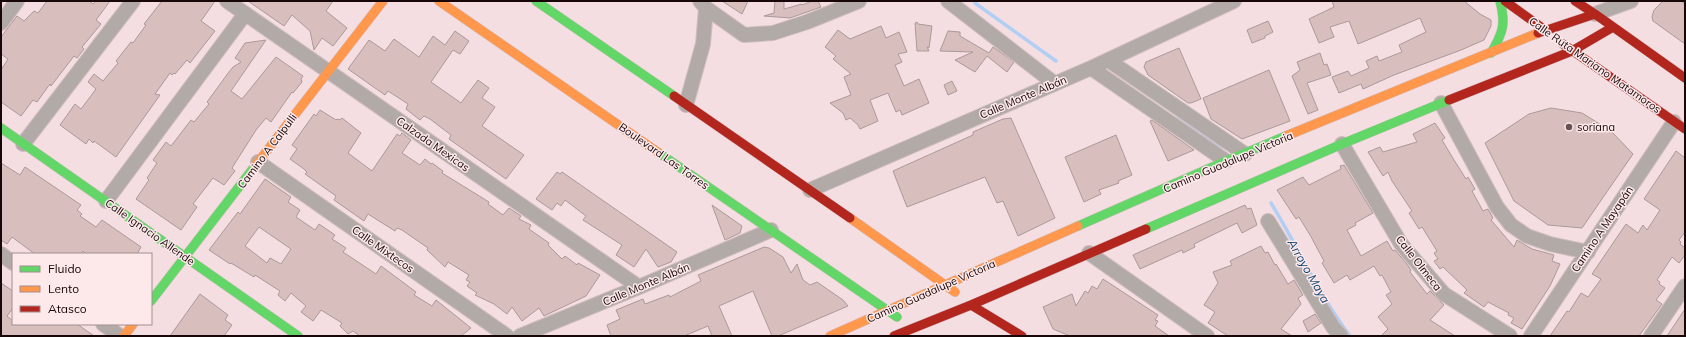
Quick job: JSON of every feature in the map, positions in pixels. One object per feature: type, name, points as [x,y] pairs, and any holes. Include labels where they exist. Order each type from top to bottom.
[{"type":"main road","name":"Camino A Calpulli","points":[[152,300],[383,1]]},
{"type":"main road","name":"Boulevard Las Torres","points":[[439,1],[924,336]]},
{"type":"main road","points":[[1491,53],[1504,26],[1504,14],[1500,1]]},
{"type":"main road","name":"Calle Ruta Mariano Matamoros","points":[[1505,1],[1572,51],[1680,125]]},
{"type":"main road","points":[[1575,1],[1685,78]]},
{"type":"main road","points":[[541,2],[686,105],[913,261],[971,305],[1022,336]]},
{"type":"main road","name":"Camino Guadalupe Victoria","points":[[830,336],[888,312],[945,285],[1226,161],[1545,30],[1594,14]]},
{"type":"main road","name":"Camino Guadalupe Victoria","points":[[894,336],[971,305],[1342,144],[1572,51],[1613,27]]},
{"type":"main road","name":"Calle Ignacio Allende","points":[[1,128],[298,336]]},
{"type":"main road","points":[[124,336],[132,325]]},
{"type":"street","points":[[1,23],[17,1]]},
{"type":"street","points":[[23,144],[133,1]]},
{"type":"street","name":"Calzada Mexicas","points":[[226,1],[639,287]]},
{"type":"street","points":[[703,5],[744,35],[773,33],[807,22],[859,1]]},
{"type":"street","points":[[948,1],[1054,84]]},
{"type":"street","name":"Calle Monte Albán","points":[[810,190],[1091,68],[1234,1]]},
{"type":"street","name":"Camino Guadalupe Victoria","points":[[1594,14],[1631,1]]},
{"type":"street","name":"Camino Guadalupe Victoria","points":[[1613,27],[1631,1]]},
{"type":"street","points":[[686,105],[703,44],[703,5]]},
{"type":"street","points":[[106,201],[245,14]]},
{"type":"street","points":[[1108,60],[1245,154]]},
{"type":"street","points":[[1091,68],[1226,161]]},
{"type":"street","points":[[1441,103],[1497,207],[1511,225],[1527,236],[1550,244],[1588,252]]},
{"type":"street","name":"Camino A Mayapán","points":[[1531,336],[1588,252],[1680,125]]},
{"type":"street","name":"Calle Olmeca","points":[[1342,144],[1401,244],[1444,294],[1510,336]]},
{"type":"street","name":"Calle Mixtecos","points":[[258,162],[507,336]]},
{"type":"street","points":[[1268,220],[1333,327],[1341,336]]},
{"type":"street","name":"Calle Monte Albán","points":[[520,336],[771,230]]},
{"type":"street","points":[[1090,253],[1207,336]]},
{"type":"street","points":[[1,254],[12,262]]},
{"type":"street","points":[[1651,336],[1685,286]]},
{"type":"street","points":[[104,325],[120,336]]},
{"type":"building","points":[[47,1],[89,1],[93,4],[96,1],[110,1],[96,20],[101,24],[82,47],[84,49],[77,58],[74,56],[37,102],[33,100],[21,116],[1,102],[1,70],[8,59],[1,54],[1,37],[17,16],[24,21],[34,11],[38,13]]},
{"type":"building","points":[[162,1],[215,1],[201,21],[215,31],[190,63],[187,60],[175,74],[174,73],[172,75],[170,73],[155,94],[160,95],[116,157],[94,141],[93,143],[89,139],[86,144],[60,125],[75,104],[81,109],[96,89],[88,82],[94,74],[103,81],[118,63],[116,61],[131,42],[133,43],[146,25],[144,24]]},
{"type":"building","points":[[248,1],[333,1],[326,11],[347,28],[333,46],[322,38],[314,50],[310,31],[292,15],[284,26]]},
{"type":"building","points":[[722,1],[748,1],[742,14]]},
{"type":"building","points":[[775,1],[784,1],[784,9],[812,1],[818,1],[821,7],[790,18],[764,16],[774,13]]},
{"type":"building","points":[[1332,1],[1464,1],[1480,14],[1491,20],[1491,26],[1484,40],[1394,75],[1363,89],[1361,84],[1339,93],[1332,77],[1348,71],[1351,76],[1369,68],[1366,61],[1377,56],[1379,61],[1402,52],[1399,45],[1426,32],[1420,18],[1358,44],[1349,21],[1330,27],[1334,37],[1319,43],[1309,19],[1334,7]]},
{"type":"building","points":[[1663,1],[1681,1],[1685,4],[1685,44],[1653,21],[1652,17],[1654,10]]},
{"type":"building","points":[[1268,21],[1273,32],[1265,36],[1265,38],[1252,43],[1247,30]]},
{"type":"building","points":[[917,22],[918,24],[932,26],[929,48],[927,47],[929,51],[917,51],[915,23]]},
{"type":"building","points":[[881,26],[886,38],[899,32],[907,52],[898,54],[902,62],[895,65],[904,86],[919,79],[929,103],[902,115],[900,110],[896,112],[888,93],[870,100],[878,121],[860,129],[858,125],[850,118],[846,120],[843,113],[830,103],[851,95],[844,77],[851,74],[833,59],[836,56],[825,47],[838,30],[850,39]]},
{"type":"building","points":[[455,31],[469,41],[460,54],[453,50],[431,82],[461,103],[478,80],[489,88],[482,98],[495,107],[482,126],[524,155],[506,179],[449,139],[451,135],[430,119],[424,116],[420,120],[406,109],[408,104],[388,91],[385,95],[348,69],[369,40],[385,51],[394,39],[419,57],[433,36],[445,45]]},
{"type":"building","points":[[948,31],[960,32],[960,36],[989,53],[993,47],[1014,62],[1007,72],[987,56],[975,72],[955,60],[973,52],[940,51]]},
{"type":"building","points":[[266,40],[231,91],[242,99],[276,57],[303,76],[301,79],[302,82],[293,93],[292,92],[271,122],[266,118],[256,130],[232,168],[235,171],[224,185],[213,178],[193,204],[197,207],[181,230],[136,199],[149,180],[147,178],[157,163],[153,160],[166,142],[171,146],[191,120],[194,122],[209,104],[207,102],[229,72],[233,67],[241,62],[235,58],[245,43]]},
{"type":"building","points":[[1179,48],[1201,99],[1191,103],[1188,103],[1148,75],[1144,67],[1146,62]]},
{"type":"building","points":[[1320,53],[1324,65],[1327,64],[1331,75],[1307,83],[1318,110],[1308,114],[1292,76],[1300,70],[1297,62]]},
{"type":"building","points":[[1269,70],[1290,121],[1242,139],[1211,119],[1203,98]]},
{"type":"building","points":[[952,81],[957,91],[948,95],[944,85]]},
{"type":"building","points":[[1551,108],[1582,113],[1611,131],[1633,154],[1582,228],[1548,225],[1514,201],[1485,143],[1529,114]]},
{"type":"building","points":[[320,110],[336,120],[340,120],[342,118],[361,133],[348,153],[372,171],[397,134],[400,136],[402,133],[411,140],[402,153],[420,165],[425,159],[431,164],[432,163],[443,171],[442,173],[489,202],[488,204],[503,215],[509,208],[521,216],[519,219],[531,225],[529,229],[549,243],[548,245],[562,259],[565,256],[577,265],[578,263],[600,275],[586,296],[544,316],[539,308],[522,321],[512,307],[507,314],[494,304],[475,295],[477,293],[467,286],[470,282],[466,280],[469,275],[448,262],[445,267],[427,250],[428,248],[402,230],[397,228],[395,231],[368,214],[364,221],[334,200],[336,196],[305,174],[307,172],[304,169],[290,159],[297,149],[292,145],[314,114],[316,116]]},
{"type":"building","points":[[1011,118],[1055,218],[1018,236],[1003,201],[997,203],[985,177],[907,207],[893,171],[973,135],[973,132],[1003,119]]},
{"type":"building","points":[[1152,120],[1194,150],[1168,161],[1150,121]]},
{"type":"building","points":[[1435,123],[1445,138],[1442,140],[1454,160],[1466,179],[1468,177],[1475,189],[1472,191],[1483,211],[1488,209],[1493,218],[1491,220],[1514,247],[1517,240],[1532,249],[1554,255],[1552,261],[1560,264],[1550,286],[1522,329],[1511,323],[1514,318],[1508,315],[1509,313],[1488,302],[1484,307],[1464,293],[1467,290],[1443,267],[1440,269],[1434,261],[1438,259],[1434,253],[1437,251],[1422,227],[1419,229],[1409,213],[1412,211],[1392,181],[1388,172],[1383,176],[1368,152],[1380,147],[1383,152],[1417,142],[1413,134]]},
{"type":"building","points":[[1116,135],[1132,175],[1118,181],[1119,183],[1099,190],[1101,194],[1084,202],[1065,157]]},
{"type":"building","points":[[1676,151],[1685,158],[1685,232],[1679,240],[1681,242],[1680,244],[1685,248],[1685,255],[1679,263],[1672,257],[1657,280],[1660,282],[1659,284],[1665,288],[1656,300],[1662,304],[1639,336],[1550,336],[1567,311],[1569,312],[1581,293],[1588,297],[1601,279],[1592,274],[1626,224],[1638,233],[1643,225],[1647,230],[1660,210],[1644,199]]},
{"type":"building","points":[[1,163],[20,175],[25,167],[81,205],[77,210],[82,214],[80,216],[96,227],[102,220],[141,247],[138,253],[85,253],[83,251],[82,253],[34,253],[12,237],[7,244],[1,240]]},
{"type":"building","points":[[1344,165],[1373,213],[1355,223],[1356,225],[1347,230],[1361,256],[1387,241],[1393,251],[1395,250],[1406,263],[1411,270],[1410,272],[1427,294],[1430,291],[1444,305],[1430,320],[1455,336],[1381,336],[1388,329],[1378,317],[1392,304],[1386,295],[1391,292],[1382,275],[1380,276],[1374,266],[1350,280],[1347,275],[1334,283],[1322,263],[1324,261],[1299,217],[1296,219],[1277,190],[1303,177],[1309,185],[1341,169],[1340,166]]},
{"type":"building","points":[[557,172],[560,174],[562,172],[677,252],[671,262],[658,267],[646,249],[634,267],[616,255],[622,245],[583,220],[586,216],[565,200],[561,206],[557,203],[552,210],[536,199]]},
{"type":"building","points":[[265,179],[291,197],[288,202],[300,210],[296,217],[315,230],[319,224],[335,235],[332,239],[346,248],[343,252],[376,274],[381,266],[416,292],[414,295],[432,306],[436,300],[471,328],[461,336],[360,336],[353,331],[348,334],[340,326],[342,323],[321,310],[313,321],[301,312],[306,306],[291,293],[285,301],[278,295],[280,291],[255,275],[254,277],[231,263],[230,264],[209,250],[238,212],[240,214]],"holes":[[[259,227],[291,249],[281,264],[270,258],[267,263],[245,246]]]},
{"type":"building","points":[[712,205],[742,226],[740,233],[725,240]]},
{"type":"building","points":[[1245,205],[1247,209],[1251,208],[1257,225],[1242,233],[1237,223],[1194,244],[1195,247],[1183,253],[1182,250],[1140,269],[1133,255]]},
{"type":"building","points":[[1261,246],[1265,253],[1268,252],[1288,284],[1294,280],[1303,295],[1298,298],[1301,304],[1281,329],[1292,336],[1228,336],[1208,323],[1215,312],[1204,305],[1218,283],[1213,272],[1232,265],[1230,261]]},
{"type":"building","points":[[764,247],[769,248],[783,257],[791,273],[797,264],[803,280],[810,285],[817,282],[843,300],[848,306],[778,336],[772,336],[753,291],[719,306],[732,336],[712,336],[708,326],[684,336],[611,336],[607,325],[620,319],[616,310],[643,299],[645,304],[669,295],[670,297],[701,281],[698,275]]},
{"type":"building","points":[[1103,279],[1158,315],[1155,320],[1158,321],[1155,326],[1169,336],[1070,336],[1053,329],[1043,307],[1072,294],[1076,306],[1085,291],[1088,293],[1092,286],[1097,289]]},
{"type":"building","points":[[1,283],[12,290],[12,309],[7,316],[12,320],[12,325],[78,325],[94,336],[1,336]]},
{"type":"building","points":[[200,294],[228,315],[225,320],[232,325],[224,336],[170,336]]},
{"type":"building","points":[[1685,309],[1685,336],[1667,336]]},
{"type":"building","points":[[1315,314],[1321,323],[1308,332],[1303,321]]},
{"type":"waterway","name":"Arroyo Maya","points":[[975,3],[1056,61]]},
{"type":"waterway","name":"Arroyo Maya","points":[[1178,116],[1221,148]]},
{"type":"waterway","name":"Arroyo Maya","points":[[1271,203],[1318,288],[1350,336]]},
{"type":"traffic: fast","points":[[536,1],[674,96]]},
{"type":"traffic: fast","points":[[1491,53],[1501,34],[1503,16],[1500,1]]},
{"type":"traffic: fast","points":[[1146,229],[1342,144],[1449,100]]},
{"type":"traffic: fast","points":[[1,128],[298,336]]},
{"type":"traffic: fast","points":[[1078,226],[1286,136]]},
{"type":"traffic: fast","points":[[659,153],[897,317]]},
{"type":"traffic: fast","points":[[152,300],[255,166]]},
{"type":"traffic: slow","points":[[255,166],[383,1]]},
{"type":"traffic: slow","points":[[439,1],[659,153]]},
{"type":"traffic: slow","points":[[1286,136],[1538,33]]},
{"type":"traffic: slow","points":[[850,218],[955,292]]},
{"type":"traffic: slow","points":[[830,336],[1078,226]]},
{"type":"traffic: slow","points":[[124,336],[132,325]]},
{"type":"traffic: jam","points":[[1505,1],[1545,30]]},
{"type":"traffic: jam","points":[[1575,1],[1595,14]]},
{"type":"traffic: jam","points":[[1538,33],[1595,14],[1685,78]]},
{"type":"traffic: jam","points":[[1449,100],[1572,51],[1613,27]]},
{"type":"traffic: jam","points":[[1563,44],[1685,129]]},
{"type":"traffic: jam","points":[[674,96],[850,218]]},
{"type":"traffic: jam","points":[[894,336],[971,305],[1146,229]]},
{"type":"traffic: jam","points":[[971,305],[1022,336]]},
{"type":"place","name":"soriana","points":[[1569,127]]}]
